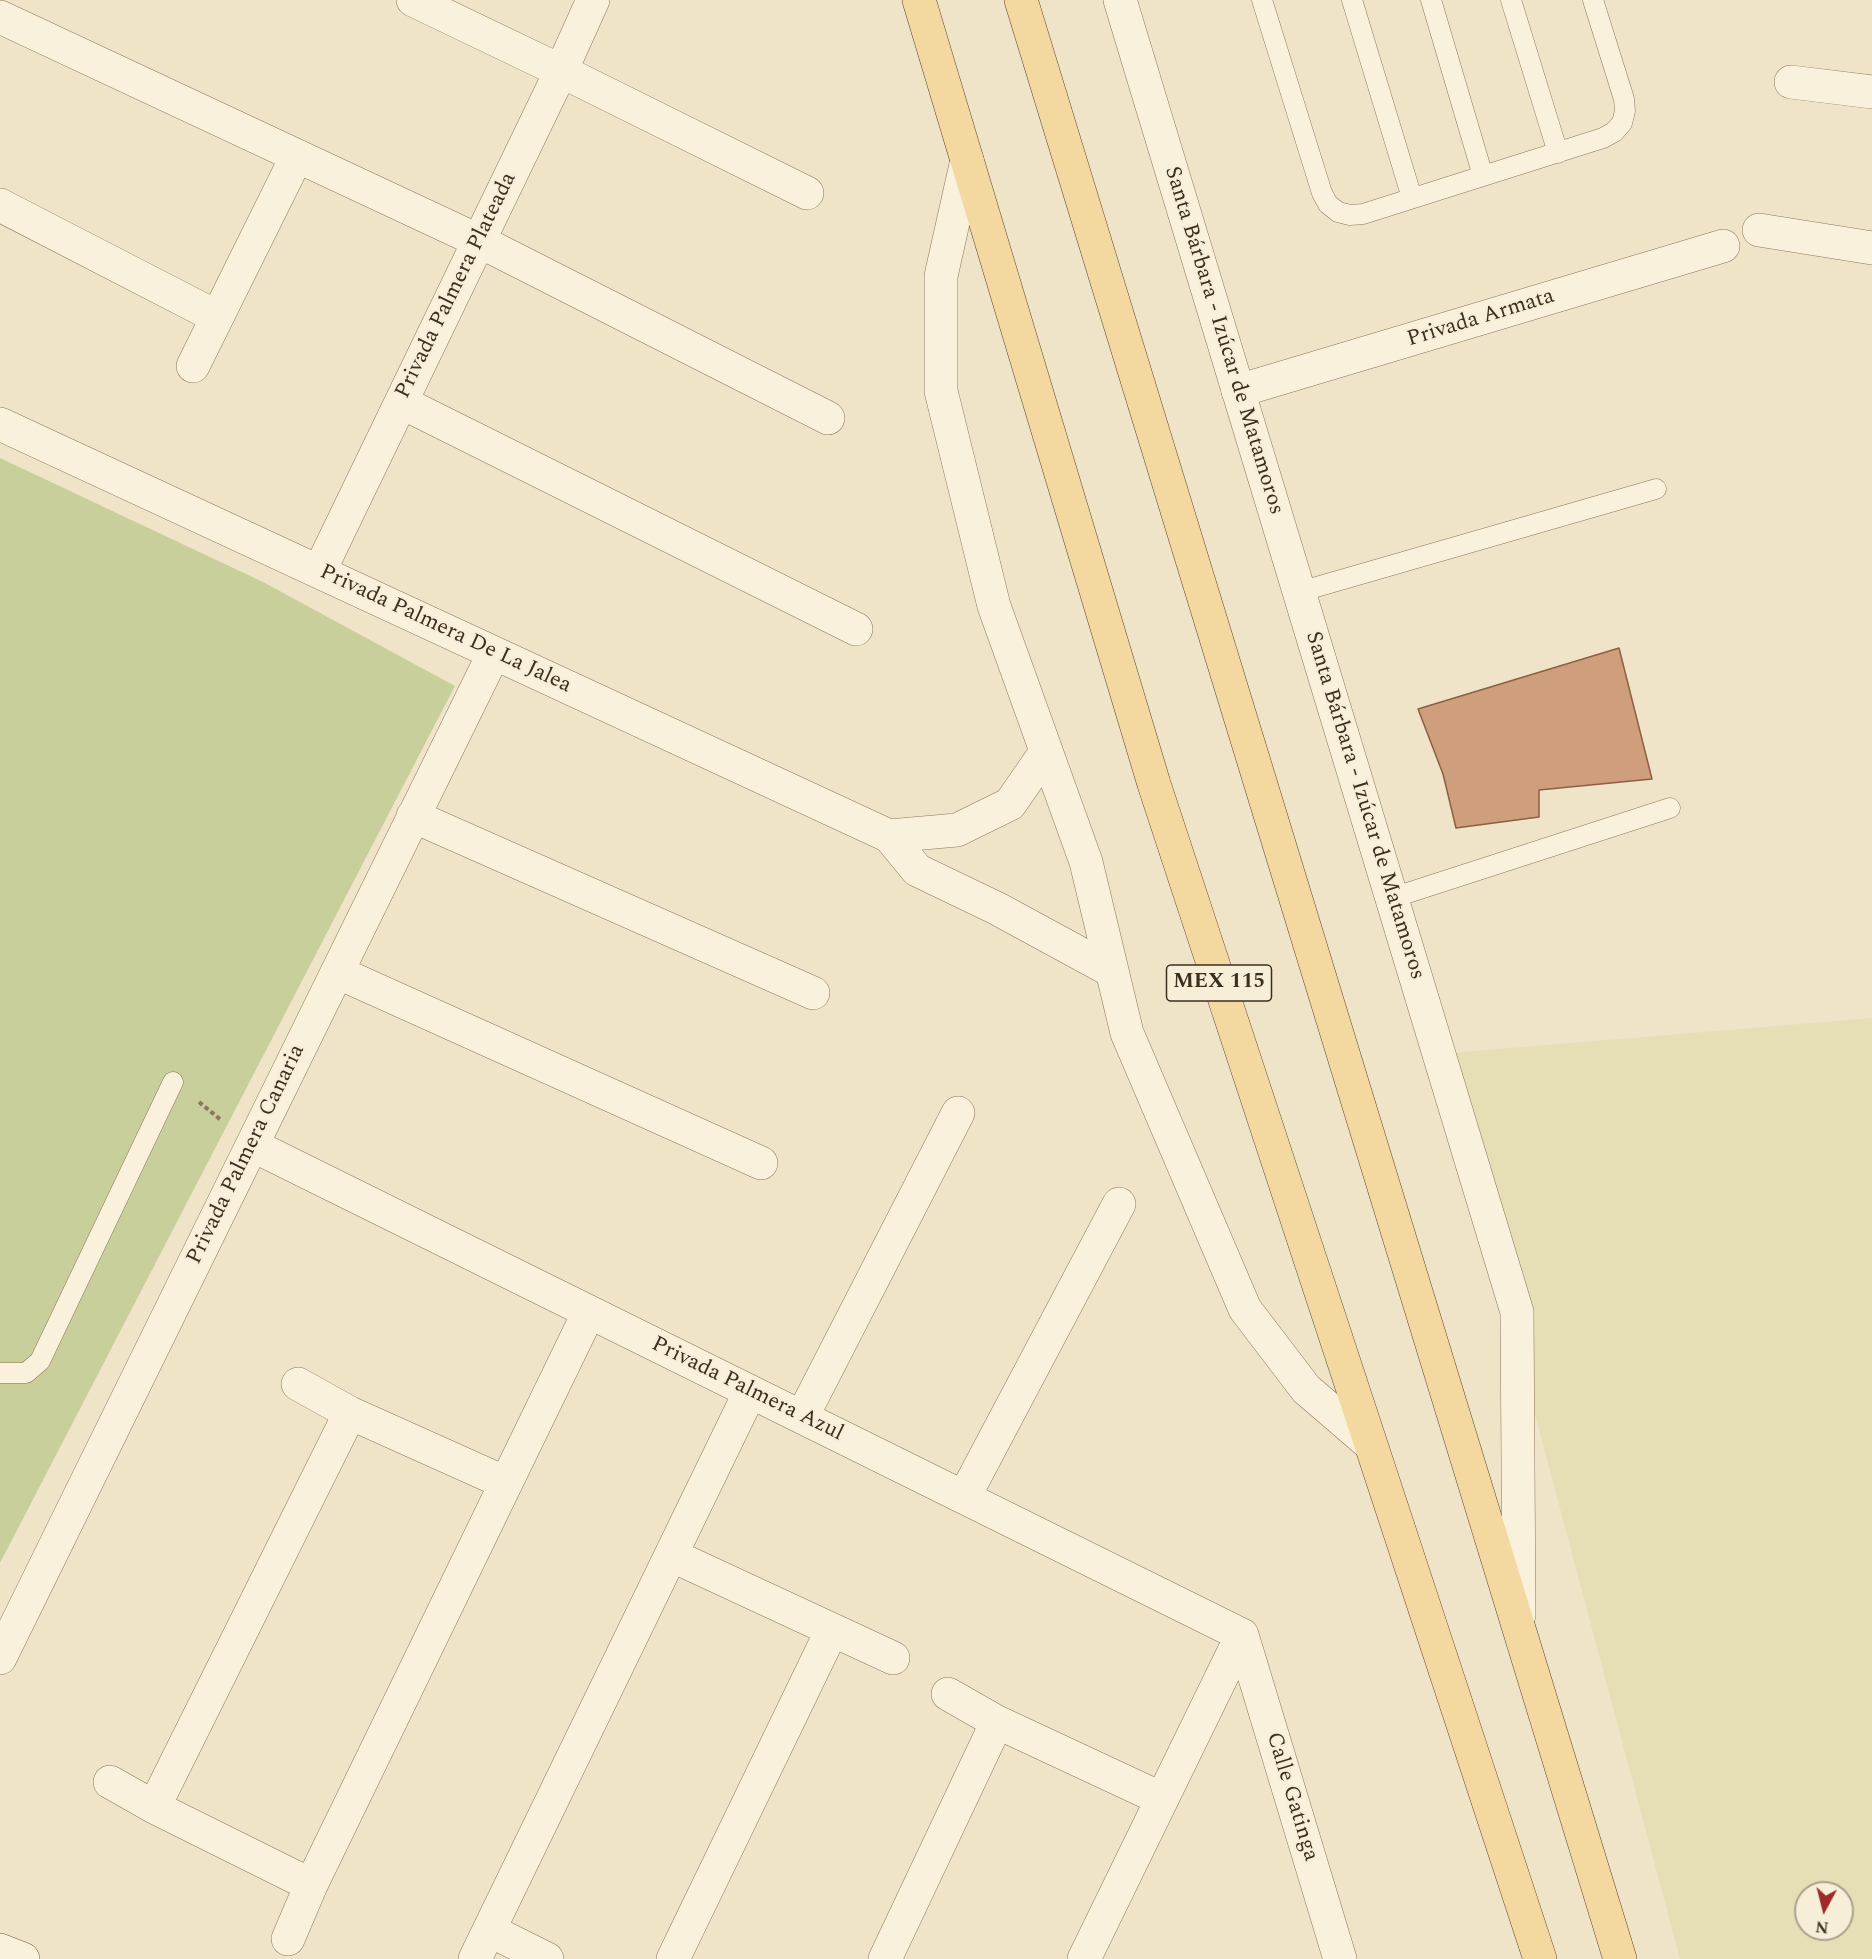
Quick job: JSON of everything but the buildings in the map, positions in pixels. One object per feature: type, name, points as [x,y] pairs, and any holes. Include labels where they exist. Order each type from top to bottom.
[{"type":"main road","name":"MEX 115","points":[[919,0],[1154,784],[1540,1959]]},
{"type":"main road","points":[[1021,0],[1620,1959]]},
{"type":"street","points":[[413,0],[807,193]]},
{"type":"street","name":"Privada Palmera Plateada","points":[[319,572],[561,71],[593,0]]},
{"type":"street","name":"Santa Bárbara - Izúcar de Matamoros","points":[[1120,0],[1517,1312],[1519,1626]]},
{"type":"street","points":[[0,18],[479,241],[828,418]]},
{"type":"street","points":[[1791,82],[1872,93]]},
{"type":"street","points":[[193,366],[297,156]]},
{"type":"street","points":[[967,160],[941,276],[941,390],[994,606],[1086,862],[1127,1033],[1245,1309],[1306,1389],[1371,1444]]},
{"type":"street","points":[[0,205],[217,316]]},
{"type":"street","points":[[1759,230],[1872,248]]},
{"type":"street","name":"Privada Armata","points":[[1238,392],[1723,246]]},
{"type":"street","points":[[401,402],[856,629]]},
{"type":"street","name":"Privada Palmera De La Jalea","points":[[0,424],[889,836],[917,870],[998,909],[1112,971]]},
{"type":"street","name":"Privada Palmera Canaria","points":[[0,1658],[494,653]]},
{"type":"street","name":"Privada Palmera De La Jalea","points":[[889,836],[957,830],[1010,804],[1046,752]]},
{"type":"street","points":[[413,816],[813,993]]},
{"type":"street","points":[[337,972],[761,1163]]},
{"type":"street","points":[[802,1417],[958,1113]]},
{"type":"street","name":"Privada Palmera Azul","points":[[252,1145],[1242,1635]]},
{"type":"street","points":[[964,1497],[1119,1204]]},
{"type":"street","points":[[288,1939],[311,1885],[589,1312]]},
{"type":"street","points":[[298,1384],[350,1413],[506,1483]]},
{"type":"street","points":[[475,1959],[750,1392]]},
{"type":"street","points":[[154,1807],[350,1413]]},
{"type":"street","points":[[671,1555],[893,1658]]},
{"type":"street","points":[[673,1959],[832,1630]]},
{"type":"street","points":[[1084,1959],[1242,1635]]},
{"type":"street","name":"Calle Gatinga","points":[[1242,1635],[1340,1959]]},
{"type":"street","points":[[948,1694],[997,1722],[1162,1798]]},
{"type":"street","points":[[885,1959],[997,1722]]},
{"type":"street","points":[[110,1782],[154,1807],[311,1885]]},
{"type":"street","points":[[489,1930],[548,1959]]},
{"type":"street","points":[[0,1950],[23,1959]]},
{"type":"lane","points":[[1262,0],[1322,193],[1328,204],[1338,212],[1350,215],[1362,214],[1558,153],[1614,132],[1622,123],[1625,111],[1624,99],[1593,0]]},
{"type":"lane","points":[[1352,0],[1412,198]]},
{"type":"lane","points":[[1431,0],[1483,176]]},
{"type":"lane","points":[[1511,0],[1558,153]]},
{"type":"lane","points":[[1299,592],[1656,489]]},
{"type":"lane","points":[[1392,898],[1670,808]]},
{"type":"lane","points":[[0,1373],[26,1373],[40,1361],[173,1082]]},
{"type":"path","points":[[173,1082],[252,1145]]},
{"type":"shaded area","points":[[1872,1018],[1872,1959],[1680,1959],[1439,1054]]},
{"type":"green space","points":[[0,458],[263,582],[455,686],[0,1563]]}]
